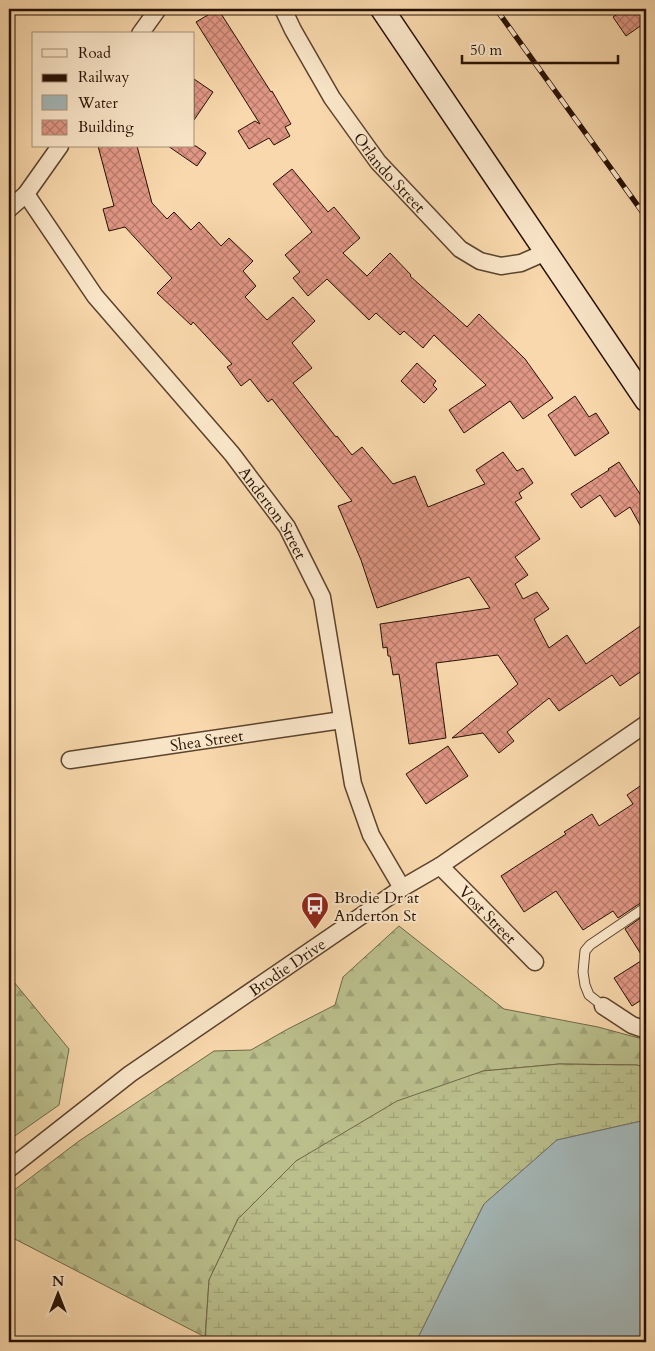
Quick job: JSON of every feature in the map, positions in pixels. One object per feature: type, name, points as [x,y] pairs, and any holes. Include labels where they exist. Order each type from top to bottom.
[{"type":"street","points":[[141,32],[158,9]]},
{"type":"street","name":"Orlando Street","points":[[282,9],[332,98],[378,162],[460,249],[480,260],[501,266],[521,263],[546,252]]},
{"type":"street","points":[[382,9],[646,400]]},
{"type":"street","points":[[9,209],[26,194],[59,148]]},
{"type":"street","name":"Anderton Street","points":[[26,194],[95,296],[232,454],[287,527],[322,597],[353,784],[372,835],[402,888]]},
{"type":"street","name":"Shea Street","points":[[70,760],[342,720]]},
{"type":"street","name":"Brodie Drive","points":[[9,1169],[130,1074],[402,888],[440,866],[646,724]]},
{"type":"street","name":"Vost Street","points":[[440,866],[535,962]]},
{"type":"street","points":[[603,1006],[632,1025],[646,1030]]},
{"type":"lane","points":[[603,1006],[589,995],[585,985],[583,972],[585,951],[590,945],[646,907]]},
{"type":"green space","points":[[399,926],[504,1009],[598,1027],[646,1040],[646,1068],[637,1065],[559,1064],[483,1071],[296,1161],[238,1219],[209,1280],[205,1337],[9,1236],[9,1194],[79,1141],[214,1051],[251,1050],[335,1005],[343,977]]},
{"type":"green space","points":[[9,976],[69,1049],[59,1105],[9,1140]]},
{"type":"green space","points":[[559,1064],[637,1065],[646,1068],[646,1120],[557,1140],[484,1204],[416,1342],[205,1342],[209,1280],[238,1219],[296,1161],[397,1101],[483,1071]]},
{"type":"water","points":[[646,1120],[646,1342],[416,1342],[484,1204],[557,1140]]},
{"type":"building","points":[[218,9],[272,91],[291,124],[285,127],[290,136],[274,145],[269,138],[249,149],[238,131],[255,121],[260,124],[196,22]]},
{"type":"building","points":[[625,9],[646,9],[646,22],[626,36],[613,17]]},
{"type":"building","points":[[195,80],[213,92],[195,119]]},
{"type":"building","points":[[196,146],[206,153],[197,166],[171,148],[195,148]]},
{"type":"building","points":[[99,148],[138,148],[152,203],[167,219],[174,212],[191,230],[199,222],[221,246],[229,238],[253,261],[243,271],[256,286],[245,297],[267,320],[293,297],[315,321],[292,343],[312,368],[293,383],[352,455],[362,447],[393,484],[415,476],[428,507],[485,484],[476,470],[503,452],[517,471],[523,468],[533,483],[519,493],[522,498],[515,502],[540,539],[515,557],[528,575],[515,584],[523,599],[537,592],[549,609],[534,619],[549,648],[567,635],[586,664],[646,622],[646,668],[620,686],[612,675],[559,711],[549,698],[507,732],[514,741],[499,753],[483,733],[452,738],[518,684],[498,655],[436,663],[446,738],[409,744],[399,674],[393,675],[387,647],[383,648],[380,624],[490,608],[469,577],[377,608],[361,560],[338,506],[352,501],[272,399],[268,402],[250,379],[241,386],[227,367],[232,364],[193,322],[191,325],[157,293],[172,278],[125,227],[109,231],[103,209],[114,206]]},
{"type":"building","points":[[292,169],[328,212],[334,207],[360,238],[343,253],[367,276],[390,253],[410,276],[467,327],[479,314],[525,359],[553,398],[523,419],[510,401],[464,433],[449,410],[486,385],[434,335],[423,348],[404,331],[400,335],[376,313],[369,320],[327,279],[308,296],[293,278],[300,272],[285,255],[312,232],[273,184]]},
{"type":"building","points":[[417,363],[436,381],[433,385],[437,389],[424,403],[401,381]]},
{"type":"building","points":[[575,396],[589,417],[596,413],[609,433],[575,456],[548,415]]},
{"type":"building","points":[[619,462],[646,503],[646,536],[630,507],[615,517],[600,495],[581,508],[571,494]]},
{"type":"building","points":[[448,746],[468,776],[426,804],[406,774]]},
{"type":"building","points":[[646,782],[646,901],[618,918],[613,911],[583,930],[556,891],[524,912],[501,876],[566,834],[564,832],[592,814],[599,826],[633,804],[627,795]]},
{"type":"building","points":[[646,914],[646,997],[632,1006],[614,978],[644,959],[625,929]]},
{"type":"railway","points":[[496,9],[646,217]]},
{"type":"place","name":"Brodie Dr at Anderton St","points":[[315,930]]}]
